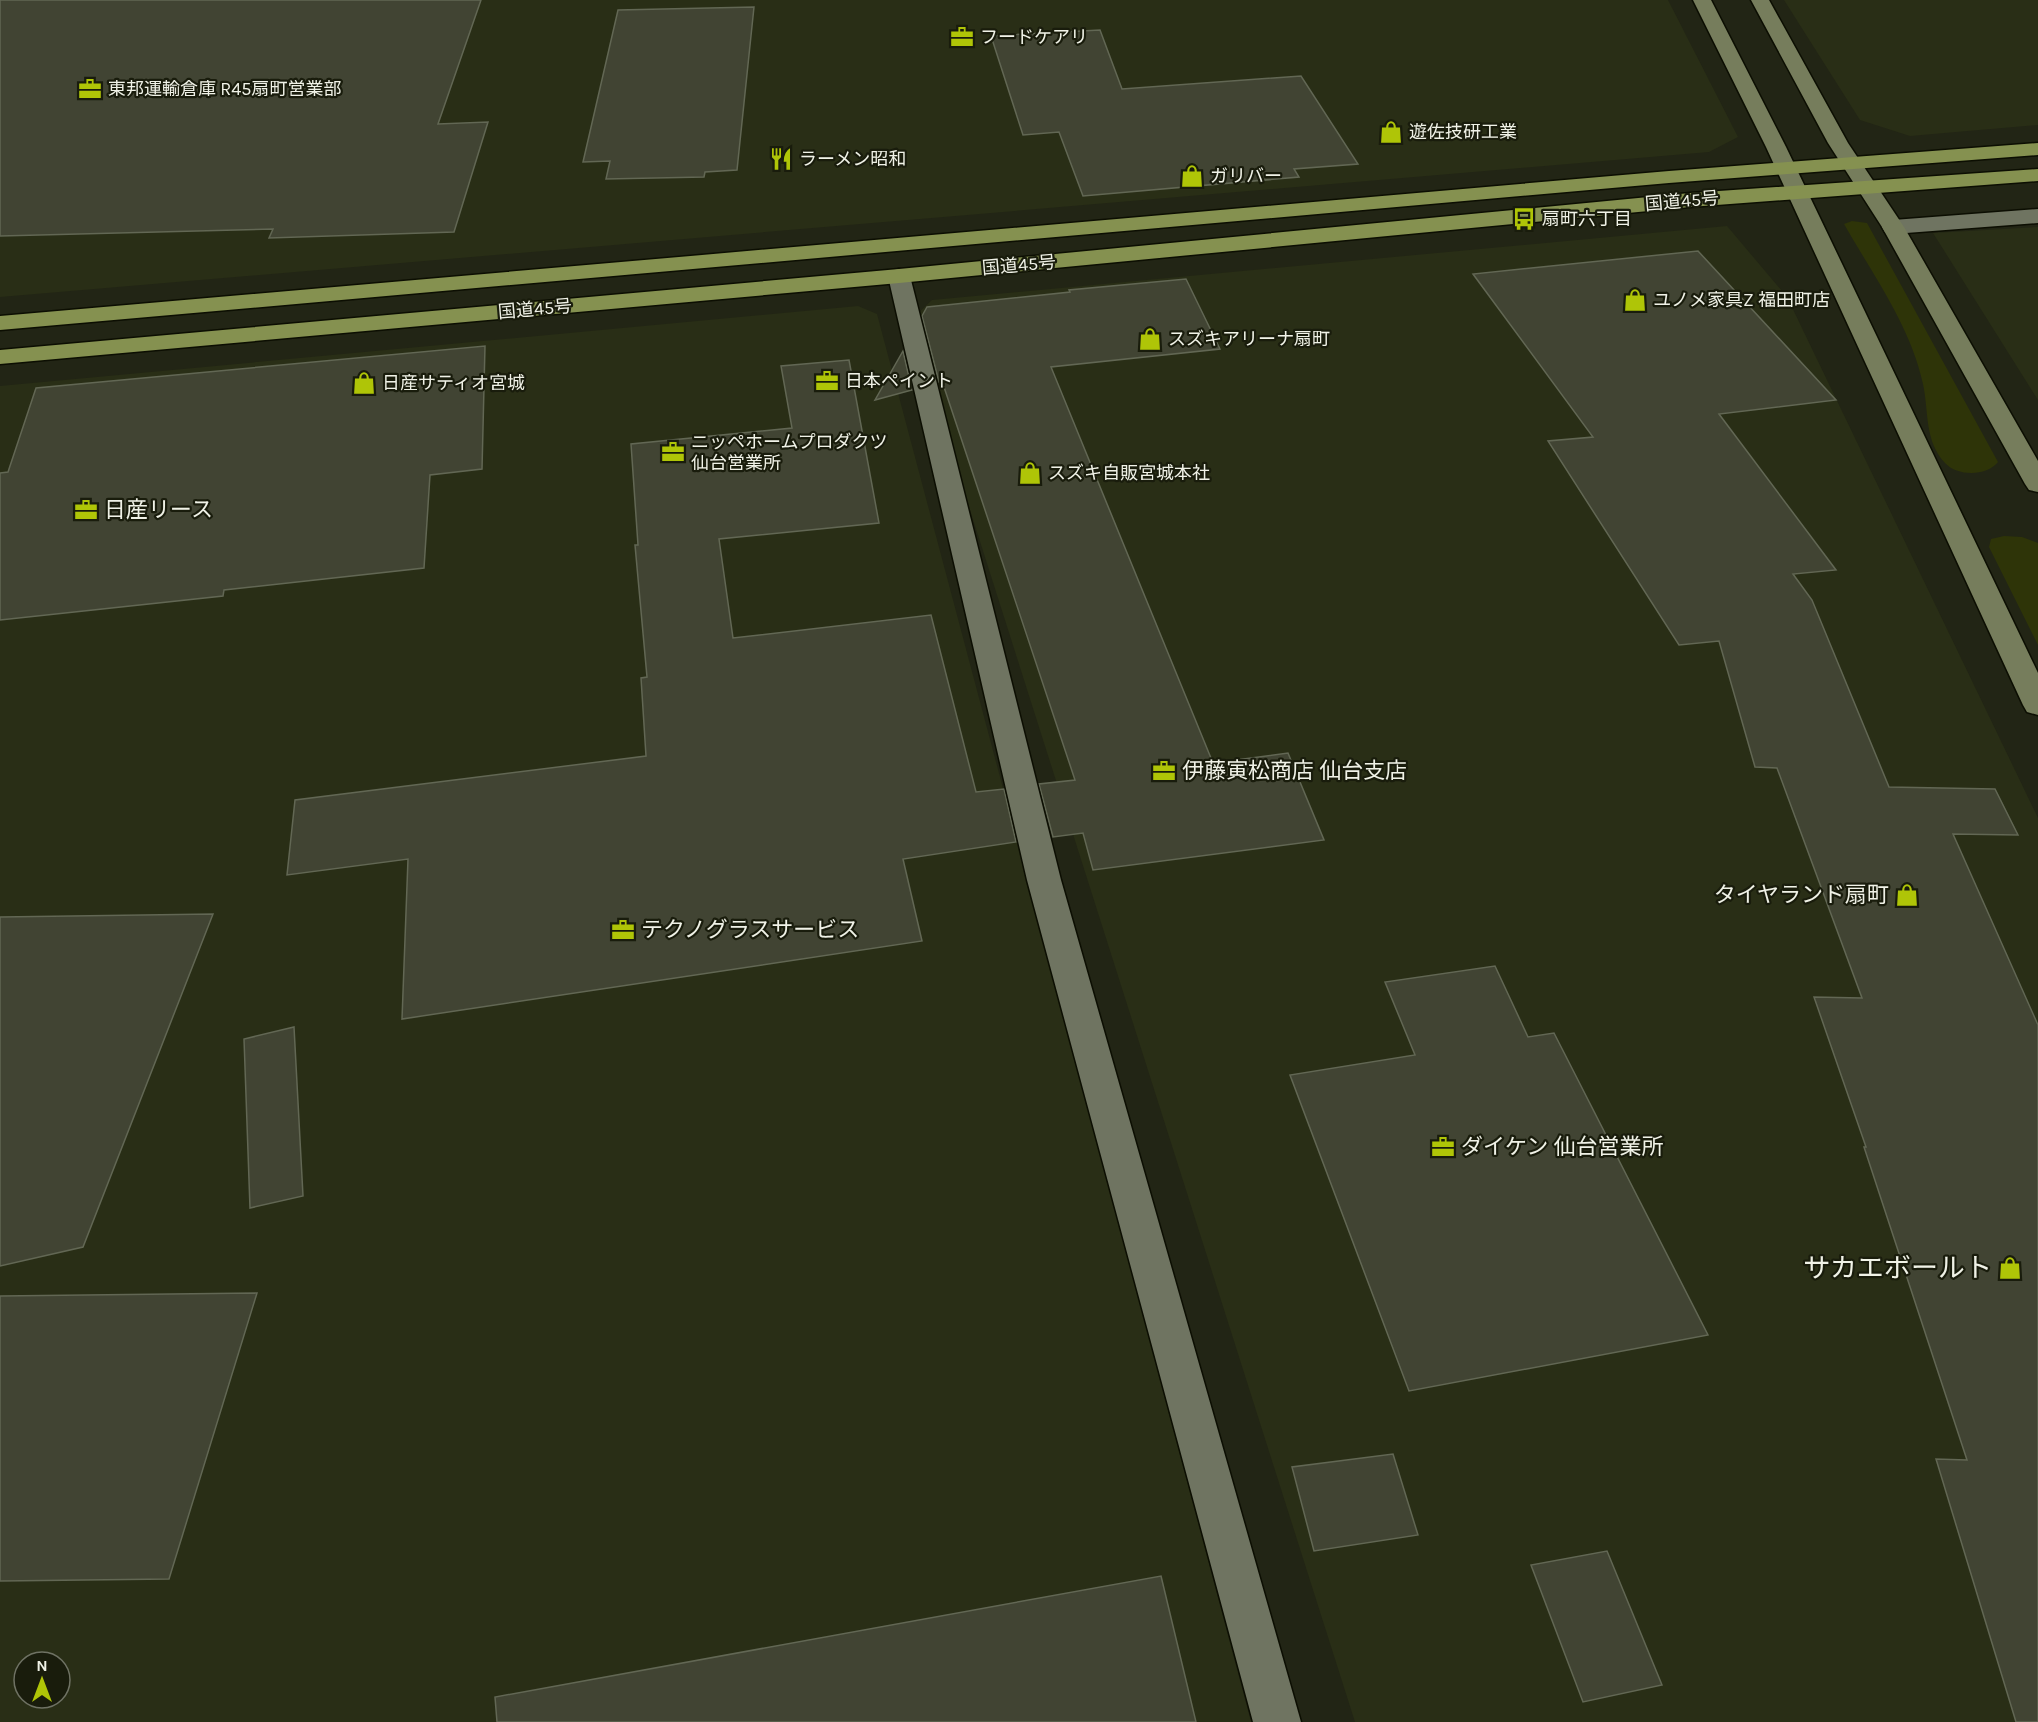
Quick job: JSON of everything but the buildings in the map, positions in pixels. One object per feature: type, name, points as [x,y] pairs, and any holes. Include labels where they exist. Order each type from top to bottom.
[{"type":"highway","name":"国道45号","points":[[0,323],[1785,168],[2038,149]]},
{"type":"highway","name":"国道45号","points":[[0,357],[899,276],[1690,200],[2038,175]]},
{"type":"street","points":[[1702,0],[1797,192],[2038,705]]},
{"type":"street","points":[[1760,0],[1851,163],[1893,227],[2038,484]]},
{"type":"street","points":[[1893,227],[2038,216]]},
{"type":"street","points":[[899,276],[1044,880],[1277,1722]]},
{"type":"shaded area","points":[[0,0],[1668,0],[1738,137],[1709,152],[0,297]]},
{"type":"shaded area","points":[[1784,0],[2038,0],[2038,125],[1910,136],[1860,120]]},
{"type":"shaded area","points":[[1852,221],[1867,223],[1998,462],[1993,467],[1980,472],[1965,473],[1951,468],[1938,454],[1930,435],[1923,384],[1910,342],[1890,302],[1844,224]]},
{"type":"shaded area","points":[[1727,226],[1787,297],[2038,818],[2038,1722],[1355,1722],[910,321],[932,300]]},
{"type":"shaded area","points":[[2038,227],[2038,400],[1933,233]]},
{"type":"shaded area","points":[[858,306],[877,314],[1251,1722],[0,1722],[0,386]]},
{"type":"shaded area","points":[[2004,536],[2022,537],[2038,543],[2038,645],[1989,547],[1991,539]]},
{"type":"place","name":"フードケアリ","points":[[962,37]]},
{"type":"place","name":"東邦運輸倉庫 R45扇町営業部","points":[[90,89]]},
{"type":"place","name":"遊佐技研工業","points":[[1391,132]]},
{"type":"place","name":"ラーメン昭和","points":[[781,159]]},
{"type":"place","name":"ガリバー","points":[[1192,176]]},
{"type":"place","name":"扇町六丁目","points":[[1524,219]]},
{"type":"place","name":"ユノメ家具Z 福田町店","points":[[1635,300]]},
{"type":"place","name":"スズキアリーナ扇町","points":[[1150,339]]},
{"type":"place","name":"日本ペイント","points":[[827,381]]},
{"type":"place","name":"日産サティオ宮城","points":[[364,383]]},
{"type":"place","name":"ニッペホームプロダクツ 仙台営業所","points":[[673,452]]},
{"type":"place","name":"スズキ自販宮城本社","points":[[1030,473]]},
{"type":"place","name":"日産リース","points":[[86,510]]},
{"type":"place","name":"伊藤寅松商店 仙台支店","points":[[1164,771]]},
{"type":"place","name":"タイヤランド扇町","points":[[1907,895]]},
{"type":"place","name":"テクノグラスサービス","points":[[623,930]]},
{"type":"place","name":"ダイケン 仙台営業所","points":[[1443,1147]]},
{"type":"place","name":"サカエボールト","points":[[2010,1268]]}]
